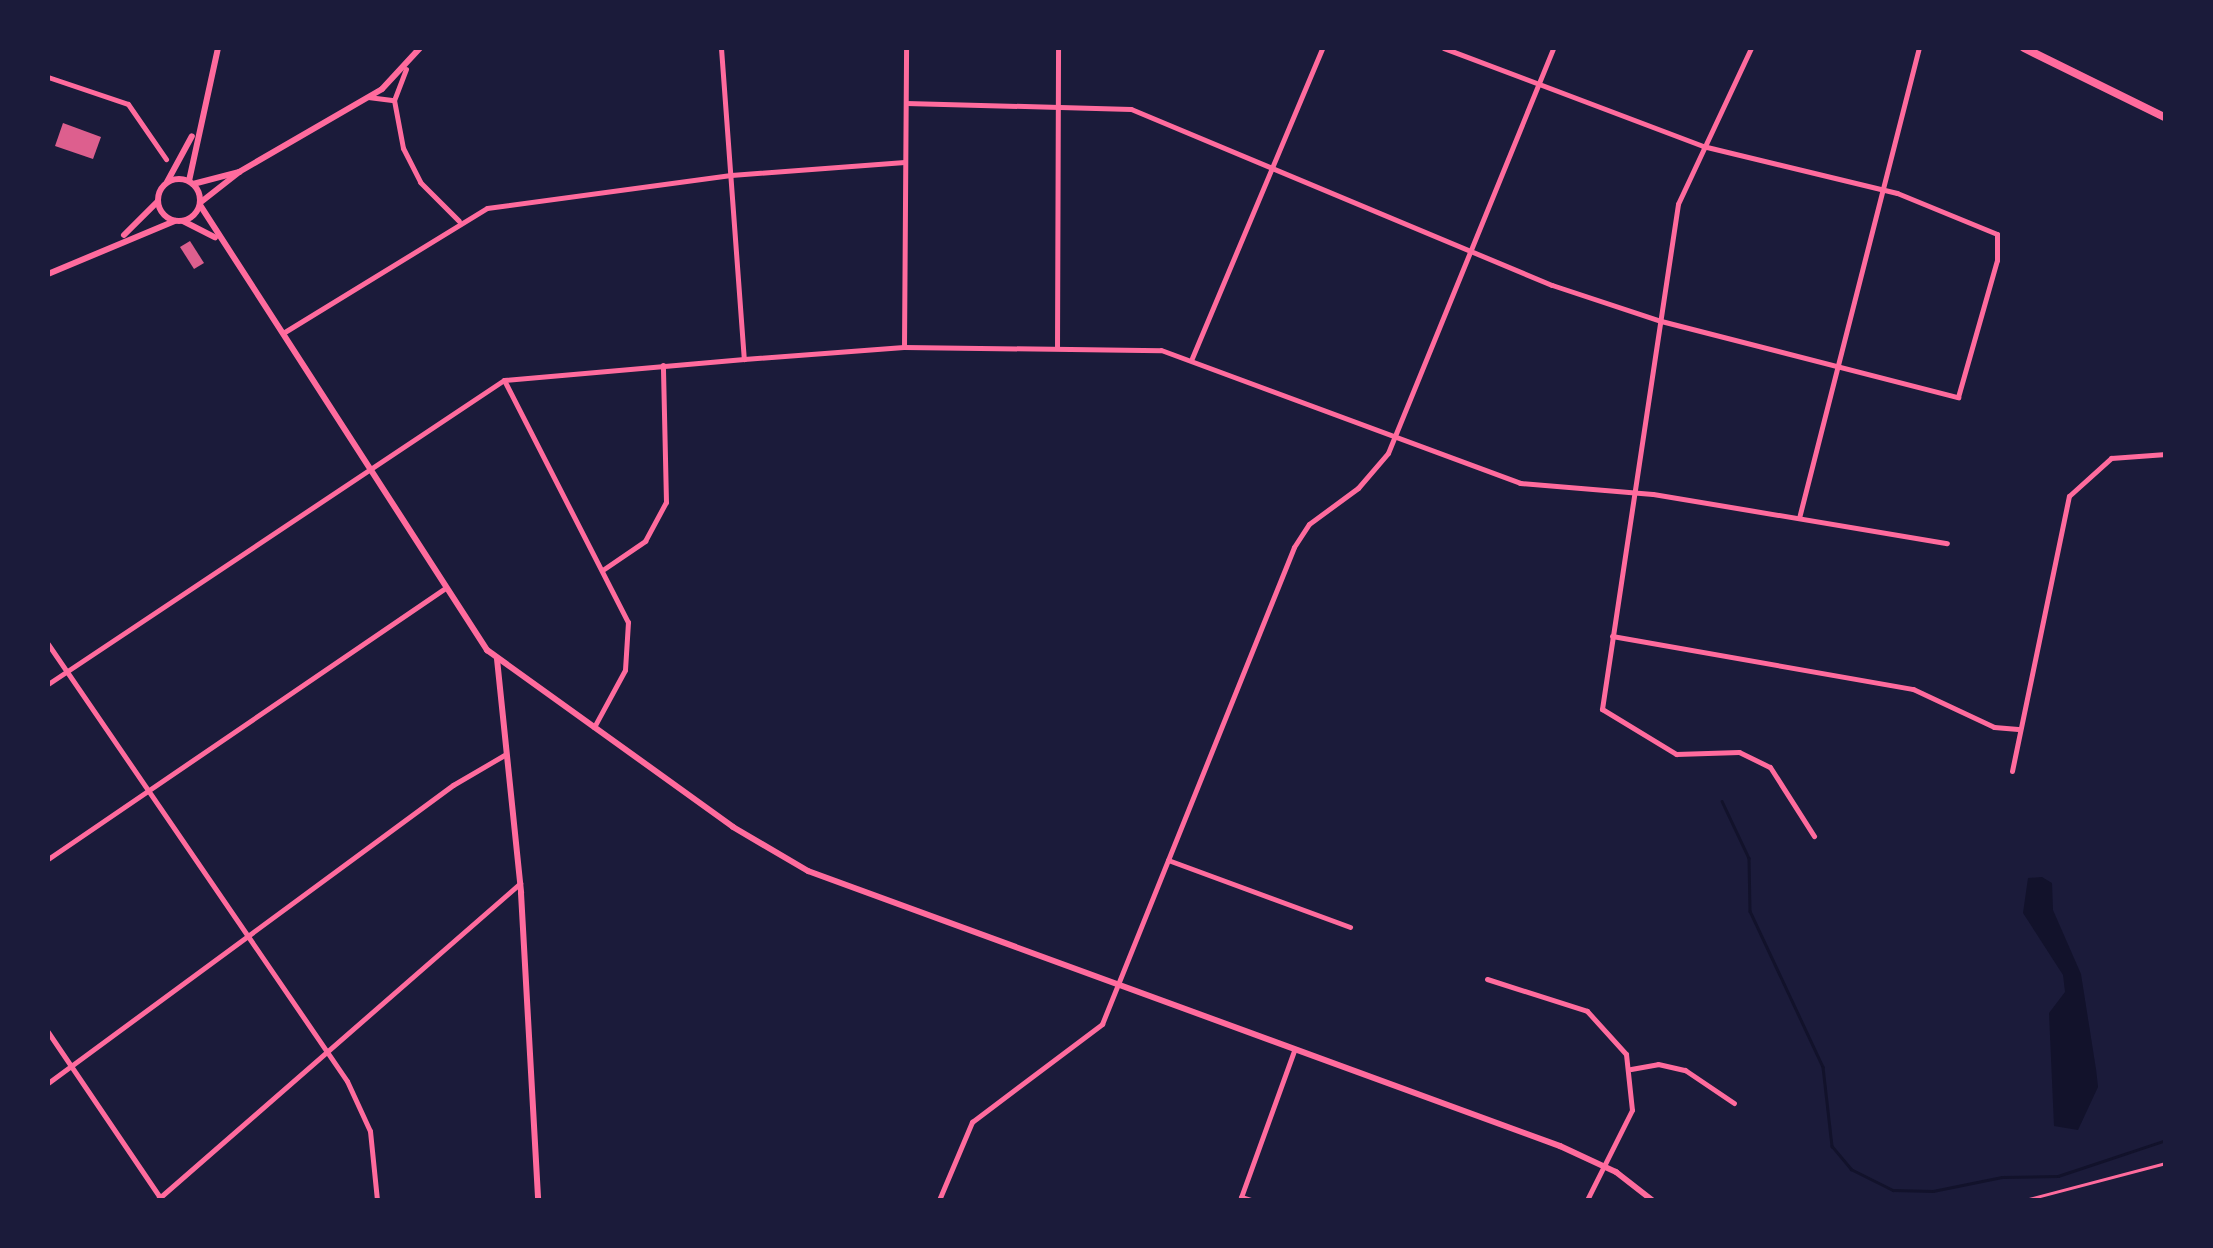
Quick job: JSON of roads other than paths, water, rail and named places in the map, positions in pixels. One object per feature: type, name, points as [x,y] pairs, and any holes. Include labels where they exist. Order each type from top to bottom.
[{"type":"main road","points":[[2024,48],[2166,118]]},
{"type":"street","points":[[218,48],[195,131],[191,182],[200,204],[216,238],[444,588],[497,658],[792,864],[1117,989],[1606,1167],[1652,1200]]},
{"type":"street","points":[[420,48],[406,69],[394,100],[409,164],[459,221]]},
{"type":"street","points":[[721,48],[744,358]]},
{"type":"street","points":[[904,347],[906,48]]},
{"type":"street","points":[[1057,348],[1058,48]]},
{"type":"street","points":[[1192,359],[1322,48]]},
{"type":"street","points":[[906,103],[1131,110],[1273,165],[1470,252],[1661,321],[1958,398],[1999,236],[1882,190],[1702,146],[1444,48]]},
{"type":"street","points":[[939,1200],[972,1122],[1097,1031],[1302,532],[1375,470],[1394,438],[1554,48]]},
{"type":"street","points":[[1751,48],[1678,204],[1602,709],[1676,754],[1739,752],[1770,767],[1814,836]]},
{"type":"street","points":[[1799,518],[1919,48]]},
{"type":"street","points":[[48,274],[120,239],[178,221],[239,172],[368,97],[406,69]]},
{"type":"street","points":[[48,77],[128,104],[166,160]]},
{"type":"street","points":[[368,97],[394,100]]},
{"type":"street","points":[[120,239],[158,201],[195,131]]},
{"type":"street","points":[[280,335],[459,221],[487,208],[731,175],[905,162]]},
{"type":"street","points":[[167,183],[239,172]]},
{"type":"street","points":[[158,201],[178,221],[216,238]]},
{"type":"street","points":[[48,684],[367,467],[504,380],[744,358],[904,347],[1148,349],[1192,359],[1525,484],[1634,492],[1948,543]]},
{"type":"street","points":[[604,570],[646,541],[666,502],[664,365]]},
{"type":"street","points":[[504,380],[533,447],[623,604],[630,640],[620,684],[594,728]]},
{"type":"street","points":[[2012,771],[2069,496],[2111,458],[2166,454]]},
{"type":"street","points":[[48,859],[444,588]]},
{"type":"street","points":[[1612,636],[1913,689],[1994,728],[2018,729]]},
{"type":"street","points":[[48,644],[366,1117],[377,1200]]},
{"type":"street","points":[[497,658],[520,883],[538,1200]]},
{"type":"street","points":[[48,1083],[453,785],[506,754]]},
{"type":"street","points":[[1168,860],[1350,927]]},
{"type":"street","points":[[48,1032],[160,1200],[520,883]]},
{"type":"street","points":[[1487,979],[1587,1011],[1619,1042],[1631,1069],[1632,1110],[1587,1200]]},
{"type":"street","points":[[1251,1200],[1241,1199],[1294,1051]]},
{"type":"street","points":[[1631,1069],[1672,1066],[1734,1102]]},
{"type":"waterway","points":[[1722,801],[1749,858],[1750,911],[1823,1067],[1832,1146],[1851,1169],[1893,1190],[1933,1191],[2002,1177],[2058,1176],[2166,1140]]}]
